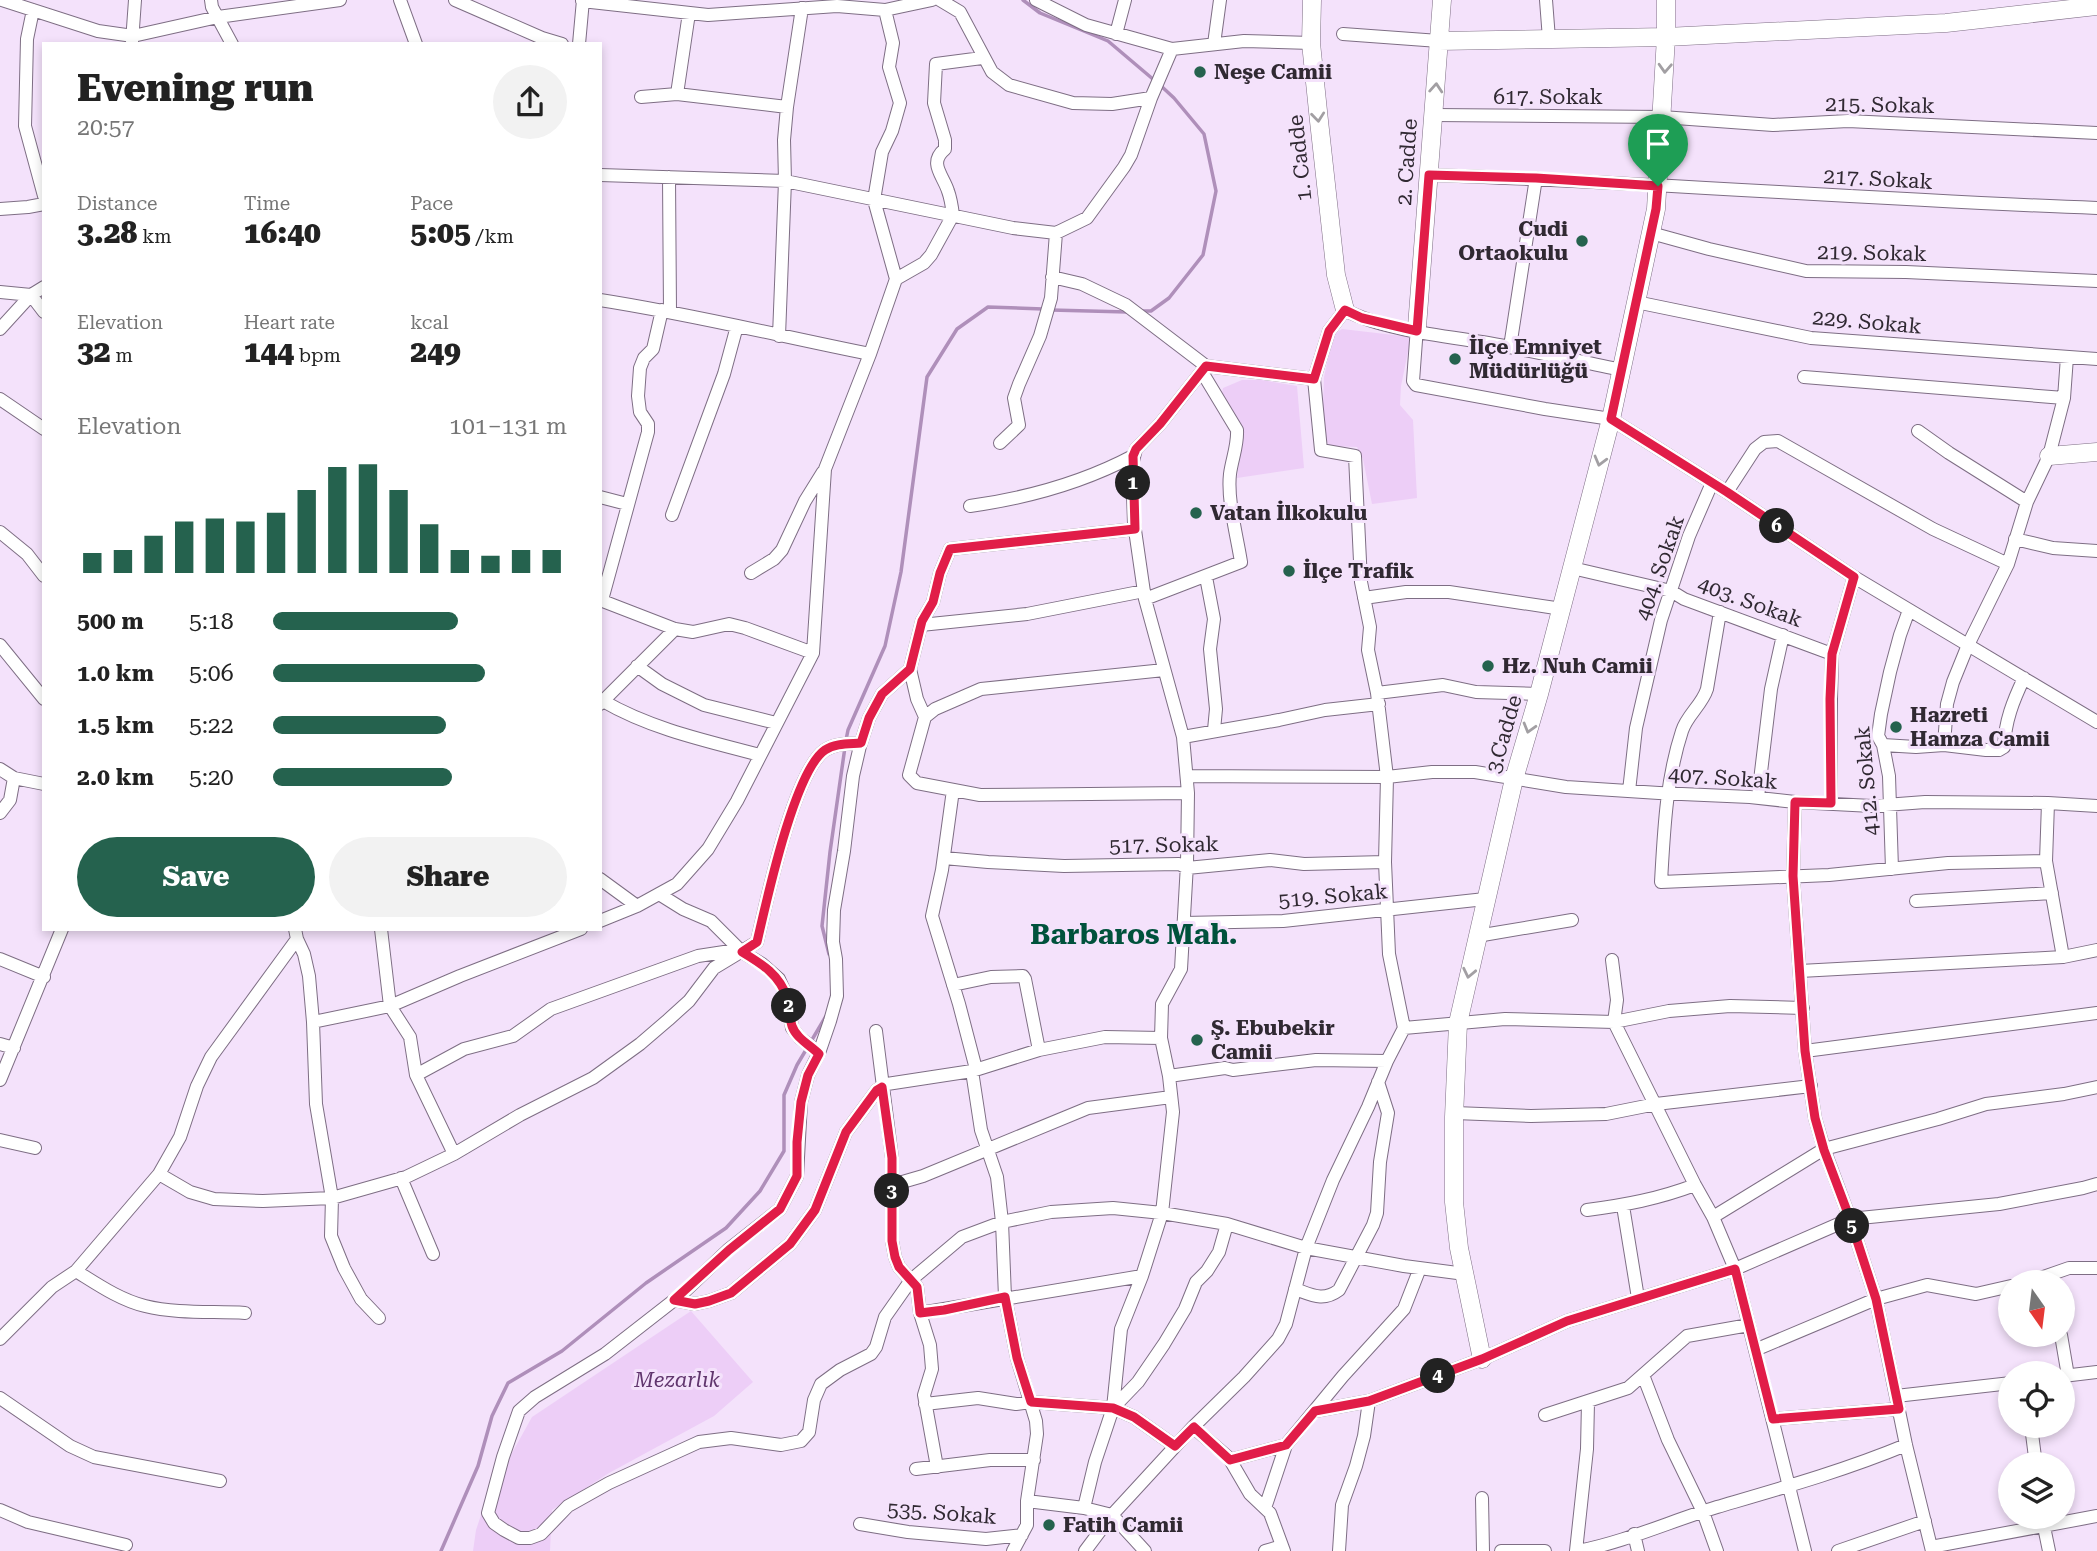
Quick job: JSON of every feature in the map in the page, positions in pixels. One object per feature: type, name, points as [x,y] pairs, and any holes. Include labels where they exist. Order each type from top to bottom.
[{"type":"street","points":[[2,0],[98,32],[132,40],[218,17],[340,0]]},
{"type":"street","points":[[132,40],[135,0]]},
{"type":"street","points":[[211,0],[212,7],[231,42]]},
{"type":"street","points":[[400,0],[415,42]]},
{"type":"street","points":[[455,0],[555,42]]},
{"type":"street","points":[[708,15],[709,0]]},
{"type":"street","points":[[579,42],[583,1],[708,15],[837,3],[885,10],[932,0]]},
{"type":"street","points":[[940,0],[960,12],[982,58],[992,72],[1009,85],[1073,103],[1112,104],[1151,98]]},
{"type":"street","points":[[1036,0],[1086,26],[1172,49],[1244,41],[1311,43]]},
{"type":"street","points":[[1116,34],[1125,0]]},
{"type":"street","points":[[1214,44],[1220,0]]},
{"type":"street","name":"1. Cadde","points":[[1312,0],[1311,43],[1336,275],[1345,310]]},
{"type":"street","name":"2. Cadde","points":[[1417,329],[1442,0]]},
{"type":"street","points":[[1546,0],[1549,39]]},
{"type":"street","name":"3.Cadde","points":[[1482,1359],[1454,1202],[1458,1023],[1514,779],[1562,609],[1611,419],[1656,209],[1667,37],[1666,0]]},
{"type":"street","points":[[1343,34],[1439,41],[1667,37],[1946,23],[2013,8],[2097,6]]},
{"type":"street","points":[[779,336],[784,140],[802,8]]},
{"type":"street","points":[[33,10],[27,39],[25,126],[42,189]]},
{"type":"street","points":[[751,573],[774,559],[782,550],[805,501],[825,469],[896,279],[874,200],[882,152],[892,131],[900,103],[889,67],[893,43],[885,10]]},
{"type":"street","points":[[677,93],[689,13]]},
{"type":"street","points":[[602,175],[785,181],[1013,228],[1056,233],[1087,218],[1124,167],[1172,49]]},
{"type":"street","points":[[896,279],[924,263],[953,215],[948,190],[939,173],[937,161],[938,155],[944,149],[945,140],[934,103],[936,64],[982,58]]},
{"type":"street","points":[[641,97],[677,93],[787,107]]},
{"type":"street","name":"617. Sokak","points":[[1434,115],[1662,117]]},
{"type":"street","name":"215. Sokak","points":[[1662,117],[1773,125],[1848,121],[2097,133]]},
{"type":"street","name":"217. Sokak","points":[[1429,175],[1536,178],[1945,202],[2097,208]]},
{"type":"street","points":[[602,596],[648,432],[648,424],[640,412],[638,396],[640,368],[644,358],[653,349],[666,310],[669,177]]},
{"type":"street","points":[[1510,347],[1536,178]]},
{"type":"street","points":[[0,209],[42,204]]},
{"type":"street","points":[[1000,443],[1019,425],[1014,398],[1048,313],[1056,233]]},
{"type":"street","name":"219. Sokak","points":[[1651,233],[1806,271],[1906,272],[2097,281]]},
{"type":"street","points":[[921,625],[1027,614],[1145,595],[1206,577],[1241,562],[1231,501],[1230,475],[1238,438],[1237,430],[1204,369],[1126,305],[1082,284],[1052,277]]},
{"type":"street","points":[[0,329],[31,295],[42,288]]},
{"type":"street","points":[[0,292],[31,295],[42,309]]},
{"type":"street","points":[[602,300],[666,310],[870,354]]},
{"type":"street","name":"229. Sokak","points":[[1636,302],[1811,338],[2097,359]]},
{"type":"street","points":[[1085,1551],[1112,1515],[1278,1339],[1286,1324],[1306,1248],[1333,1180],[1404,1028],[1389,954],[1385,862],[1387,777],[1378,698],[1368,650],[1370,627],[1361,582],[1355,456],[1321,450],[1314,379],[1329,331],[1345,310],[1362,318],[1622,370]]},
{"type":"street","points":[[673,515],[724,374],[737,326]]},
{"type":"street","points":[[1417,329],[1413,381],[1416,385],[1611,419],[1854,577],[2097,722]]},
{"type":"street","points":[[1944,745],[1950,693],[1968,645],[2008,564],[2027,502],[2049,456],[2064,398],[2067,357]]},
{"type":"street","points":[[1204,369],[1314,379]]},
{"type":"street","points":[[1084,1508],[1095,1462],[1113,1408],[1121,1329],[1142,1276],[1162,1213],[1173,1112],[1161,1038],[1162,1004],[1181,970],[1187,868],[1188,793],[1183,737],[1145,595],[1135,529],[1133,456],[1136,449],[1204,369]]},
{"type":"street","points":[[1804,377],[2064,398]]},
{"type":"street","points":[[0,399],[42,428]]},
{"type":"street","points":[[1918,431],[2027,502]]},
{"type":"street","points":[[1727,492],[1755,449],[1764,442],[1778,441],[1933,529],[2008,564]]},
{"type":"street","points":[[2049,456],[2097,452]]},
{"type":"street","points":[[970,506],[1029,495],[1066,484],[1107,470],[1133,456]]},
{"type":"street","points":[[602,920],[637,906],[677,884],[708,849],[737,802],[813,653],[825,469]]},
{"type":"street","name":"404. Sokak","points":[[1629,791],[1636,728],[1661,620],[1689,536],[1712,483]]},
{"type":"street","points":[[602,498],[627,504]]},
{"type":"street","points":[[925,717],[917,699],[910,669],[921,625],[933,602],[940,573],[950,549],[1135,529]]},
{"type":"street","points":[[0,532],[27,554],[42,573]]},
{"type":"street","points":[[2015,539],[2053,548],[2097,551]]},
{"type":"street","name":"403. Sokak","points":[[1572,568],[1671,591],[1684,599],[1832,654]]},
{"type":"street","points":[[1206,577],[1214,619],[1210,649],[1216,709],[1214,730]]},
{"type":"street","points":[[1831,803],[1832,654],[1854,577]]},
{"type":"street","points":[[1364,598],[1406,592],[1449,592],[1562,609]]},
{"type":"street","points":[[602,600],[675,629],[693,632],[729,624],[813,653]]},
{"type":"street","name":"412. Sokak","points":[[1892,869],[1889,776],[1884,745],[1878,736],[1897,645],[1909,610]]},
{"type":"street","points":[[1720,612],[1707,689],[1704,699],[1683,727],[1667,793],[1661,882],[1829,875],[1948,863],[2046,861]]},
{"type":"street","points":[[675,629],[602,703],[628,716],[688,736],[760,755]]},
{"type":"street","points":[[1758,797],[1771,689],[1783,635]]},
{"type":"street","points":[[0,645],[42,697]]},
{"type":"street","points":[[637,666],[662,684],[704,705],[776,723]]},
{"type":"street","points":[[910,669],[882,694],[869,718],[853,776],[834,910],[833,942],[837,996],[801,1102],[797,1176],[780,1209],[729,1250],[674,1300],[605,1354],[535,1397],[519,1411],[488,1513],[494,1523],[519,1538],[541,1534],[568,1507],[609,1483],[699,1442],[731,1437],[781,1445],[801,1441],[808,1432],[814,1399],[821,1384],[840,1370],[871,1354],[886,1317],[911,1280],[962,1237],[1002,1223],[1063,1211],[1113,1208],[1162,1213],[1227,1224],[1306,1248],[1465,1274]]},
{"type":"street","points":[[1164,670],[981,689],[935,709],[925,717],[909,775],[917,783],[981,795],[1188,793]]},
{"type":"street","points":[[1884,745],[1944,745],[2000,750],[2004,747],[2010,706],[2024,678]]},
{"type":"street","points":[[1183,737],[1279,720],[1443,685],[1476,692],[1539,694]]},
{"type":"street","points":[[159,1174],[190,1192],[215,1199],[263,1201],[332,1198],[401,1178],[454,1154],[520,1115],[593,1078],[640,1044],[689,1001],[714,968],[757,942],[794,800],[824,751],[840,744],[861,743]]},
{"type":"street","points":[[0,769],[14,778],[42,784]]},
{"type":"street","name":"407. Sokak","points":[[1187,776],[1387,777],[1432,772],[1475,772],[1566,787],[1758,797],[1795,802],[1872,806],[1924,802],[2097,806]]},
{"type":"street","points":[[0,813],[10,800],[14,778]]},
{"type":"street","points":[[953,790],[944,858],[932,916],[953,985],[974,1070],[981,1130],[997,1177],[1005,1297],[1017,1358],[1036,1421],[1027,1525],[1013,1551]]},
{"type":"street","points":[[1795,802],[1793,876],[1805,1051],[1815,1118],[1876,1299],[1931,1549],[2014,1529]]},
{"type":"street","points":[[2049,803],[2046,861],[2063,957]]},
{"type":"street","name":"517. Sokak","points":[[944,858],[1064,866],[1179,864],[1187,868],[1270,860],[1304,864],[1385,862]]},
{"type":"street","points":[[602,880],[637,906]]},
{"type":"street","points":[[659,894],[710,921],[742,952],[779,979],[788,999],[792,1028],[817,1051]]},
{"type":"street","points":[[1916,901],[2052,894]]},
{"type":"street","name":"519. Sokak","points":[[1183,923],[1283,921],[1485,899]]},
{"type":"street","points":[[1477,936],[1572,919]]},
{"type":"street","points":[[0,1080],[61,931]]},
{"type":"street","points":[[381,931],[390,1006],[410,1037],[416,1074],[454,1154]]},
{"type":"street","points":[[313,1022],[390,1006],[576,931]]},
{"type":"street","points":[[296,934],[309,976],[316,1104],[332,1198],[331,1237],[361,1299],[379,1318]]},
{"type":"street","points":[[0,1339],[51,1287],[76,1271],[159,1174],[180,1137],[197,1086],[211,1056],[296,934]]},
{"type":"street","points":[[1800,971],[2063,957],[2097,950]]},
{"type":"street","points":[[416,1074],[464,1049],[513,1036],[551,1009],[612,986],[698,956],[742,952]]},
{"type":"street","points":[[0,959],[44,977]]},
{"type":"street","points":[[1612,960],[1617,1000],[1614,1021],[1713,1217],[1735,1269],[1805,1551]]},
{"type":"street","points":[[953,985],[991,977],[1023,976],[1039,1050]]},
{"type":"street","points":[[1404,1028],[1505,1020],[1614,1021],[1730,1006],[1802,1008]]},
{"type":"street","points":[[1805,1051],[2097,1013]]},
{"type":"street","points":[[876,1031],[892,1158],[892,1241],[899,1267],[917,1287],[920,1313],[930,1345],[932,1369],[923,1395],[937,1468]]},
{"type":"street","points":[[674,1300],[695,1304],[731,1293],[790,1244],[815,1210],[846,1132],[877,1090],[887,1084],[974,1070],[1039,1050],[1105,1037],[1161,1038]]},
{"type":"street","points":[[0,1044],[14,1048]]},
{"type":"street","points":[[1169,1076],[1316,1060],[1387,1060]]},
{"type":"street","points":[[1295,1290],[1320,1298],[1339,1290],[1374,1225],[1388,1113],[1378,1082]]},
{"type":"street","points":[[1455,1113],[1531,1116],[1606,1114],[1656,1104],[1811,1086]]},
{"type":"street","points":[[1713,1217],[1824,1150],[1986,1104],[2097,1087]]},
{"type":"street","points":[[892,1185],[923,1176],[1088,1108],[1171,1097]]},
{"type":"street","points":[[0,1140],[35,1148]]},
{"type":"street","points":[[401,1178],[433,1254]]},
{"type":"street","points":[[1315,1411],[1369,1401],[1482,1359],[1567,1321],[1735,1269],[1850,1219],[1999,1204],[2097,1184]]},
{"type":"street","points":[[1587,1210],[1656,1199],[1695,1185]]},
{"type":"street","points":[[1623,1206],[1638,1298]]},
{"type":"street","points":[[1113,1408],[1138,1382],[1171,1332],[1196,1283],[1219,1252],[1227,1224]]},
{"type":"street","points":[[1265,1508],[1286,1445],[1343,1376],[1404,1309],[1420,1268]]},
{"type":"street","points":[[2066,1270],[2097,1268]]},
{"type":"street","points":[[76,1271],[103,1288],[144,1306],[169,1310],[245,1313]]},
{"type":"street","points":[[920,1313],[1142,1276]]},
{"type":"street","points":[[1755,1350],[1876,1299],[1927,1285],[1976,1294],[1998,1289]]},
{"type":"street","points":[[1545,1415],[1628,1388],[1687,1336],[1749,1325]]},
{"type":"street","points":[[2075,1375],[2097,1371]]},
{"type":"street","points":[[1643,1375],[1668,1440],[1703,1512],[1717,1551]]},
{"type":"street","points":[[1773,1419],[1898,1403],[1998,1386]]},
{"type":"street","points":[[0,1398],[70,1446],[94,1457],[220,1480]]},
{"type":"street","points":[[925,1404],[978,1398],[1016,1404],[1031,1402],[1113,1408],[1134,1417],[1175,1446]]},
{"type":"street","points":[[1339,1551],[1342,1505],[1364,1436],[1369,1401]]},
{"type":"street","points":[[1588,1402],[1587,1449],[1577,1524],[1577,1551],[1790,1487],[1906,1445]]},
{"type":"street","points":[[1194,1427],[1230,1460],[1250,1494],[1270,1513],[1283,1548],[1265,1551]]},
{"type":"street","points":[[1230,1460],[1286,1445]]},
{"type":"street","points":[[916,1469],[990,1460],[1034,1460]]},
{"type":"street","points":[[1482,1498],[1483,1551]]},
{"type":"street","points":[[1027,1501],[1084,1508],[1112,1515],[1145,1551]]},
{"type":"street","points":[[0,1510],[28,1522],[126,1545]]},
{"type":"street","points":[[2075,1518],[2097,1516]]},
{"type":"street","points":[[1838,1551],[1925,1521]]},
{"type":"street","name":"535. Sokak","points":[[860,1524],[908,1532],[986,1539],[1022,1535]]},
{"type":"street","points":[[2044,1529],[2049,1551]]},
{"type":"street","points":[[1634,1534],[1638,1551]]},
{"type":"street","points":[[1501,1551],[1545,1551]]},
{"type":"green space","points":[[1342,329],[1411,337],[1400,405],[1413,420],[1417,498],[1372,504],[1363,459],[1357,447],[1330,446],[1322,435],[1324,377],[1333,335]]},
{"type":"green space","points":[[1242,380],[1297,386],[1304,468],[1237,478],[1243,429],[1222,393],[1223,388]]},
{"type":"green space","name":"Mezarlık","points":[[691,1311],[753,1382],[714,1416],[609,1473],[552,1510],[550,1551],[473,1551],[476,1530],[486,1500],[532,1417]]},
{"type":"waterway","points":[[1023,0],[1040,13],[1108,41],[1154,80]]},
{"type":"waterway","points":[[1142,311],[1151,311],[1169,298],[1203,255],[1216,191],[1204,134],[1160,85]]},
{"type":"waterway","points":[[846,740],[885,646],[901,572],[927,377],[957,329],[988,307],[1043,309]]},
{"type":"waterway","points":[[1051,310],[1127,312]]},
{"type":"waterway","points":[[829,954],[822,926],[845,747]]},
{"type":"waterway","points":[[441,1551],[478,1466],[492,1416],[508,1383],[562,1351],[646,1283],[726,1228],[760,1191],[784,1151],[784,1095],[797,1065],[826,1016]]},
{"type":"place","name":"Neşe Camii","points":[[1200,72]]},
{"type":"place","name":"Cudi Ortaokulu","points":[[1582,241]]},
{"type":"place","name":"İlçe Emniyet Müdürlüğü","points":[[1455,359]]},
{"type":"place","name":"Vatan İlkokulu","points":[[1196,513]]},
{"type":"place","name":"İlçe Trafik","points":[[1289,571]]},
{"type":"place","name":"Hz. Nuh Camii","points":[[1488,666]]},
{"type":"place","name":"Hazreti Hamza Camii","points":[[1896,727]]},
{"type":"place","name":"Ş. Ebubekir Camii","points":[[1197,1040]]},
{"type":"place","name":"Fatih Camii","points":[[1049,1525]]},
{"type":"district","name":"Barbaros Mah.","points":[[1134,934]]},
{"type":"route","points":[[1429,175],[1536,178],[1658,186],[1656,209],[1611,419],[1854,577],[1832,654],[1831,803],[1795,802],[1793,876],[1805,1051],[1815,1118],[1876,1299],[1899,1409],[1773,1419],[1735,1269],[1567,1321],[1482,1359],[1369,1401],[1315,1411],[1286,1445],[1230,1460],[1194,1427],[1175,1446],[1134,1417],[1113,1408],[1031,1402],[1017,1358],[1005,1297],[920,1313],[917,1287],[899,1267],[892,1241],[892,1158],[882,1087],[846,1132],[815,1210],[790,1244],[731,1293],[695,1304],[674,1300],[729,1250],[780,1209],[797,1176],[801,1102],[808,1075],[819,1054],[792,1028],[788,999],[779,979],[742,952],[757,942],[794,800],[824,751],[840,744],[861,743],[869,718],[882,694],[910,669],[922,621],[933,602],[940,573],[950,549],[1135,529],[1132,465],[1136,449],[1160,424],[1206,366],[1314,379],[1329,331],[1345,310],[1362,318],[1417,331],[1429,175]]}]
